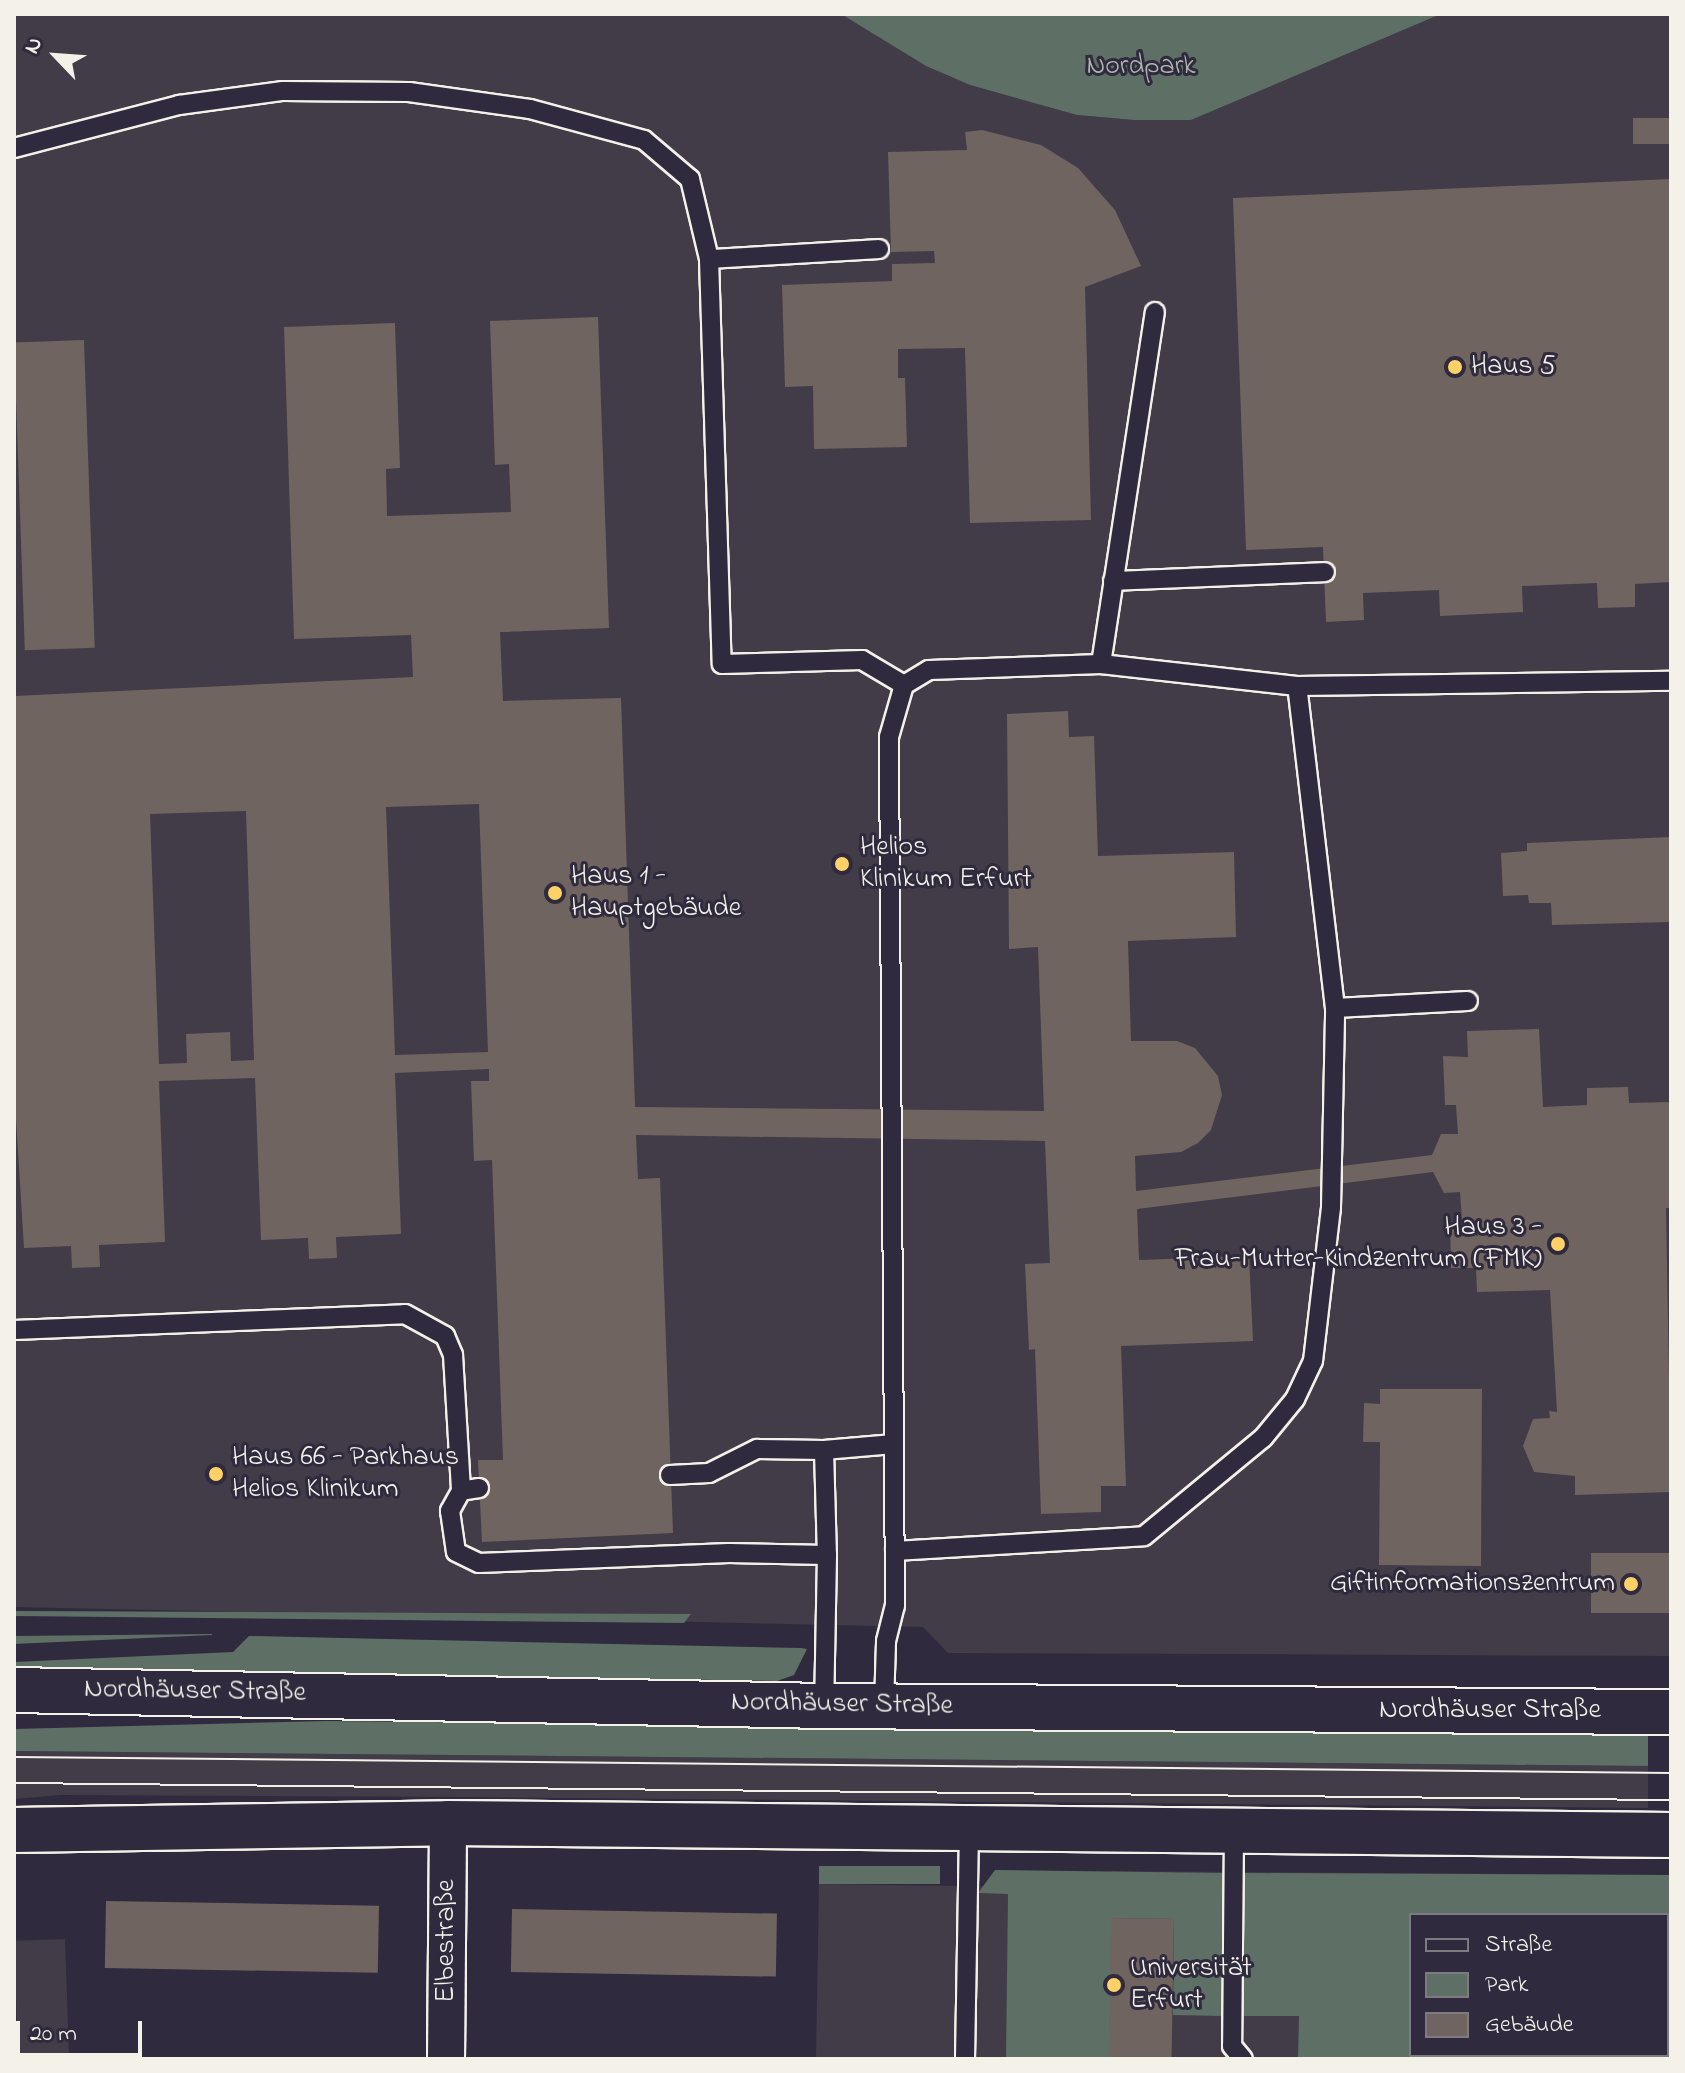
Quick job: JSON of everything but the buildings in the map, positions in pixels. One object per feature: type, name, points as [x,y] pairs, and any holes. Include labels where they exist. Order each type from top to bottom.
[{"type":"main road","name":"Nordhäuser Straße","points":[[14,1690],[824,1706],[1671,1712]]},
{"type":"main road","points":[[14,1830],[448,1823],[1671,1835]]},
{"type":"street","name":"Elbestraße","points":[[446,2059],[448,1823]]},
{"type":"lane","points":[[14,148],[179,105],[283,91],[409,92],[530,109],[644,140],[690,179],[709,259],[722,664],[862,660],[904,685]]},
{"type":"lane","points":[[709,259],[879,249]]},
{"type":"lane","points":[[1101,664],[1155,312]]},
{"type":"lane","points":[[1113,581],[1325,572]]},
{"type":"lane","points":[[884,1706],[895,1551],[889,737],[904,685],[929,670],[1101,664],[1297,686],[1671,681]]},
{"type":"lane","points":[[895,1551],[1144,1536],[1263,1438],[1295,1399],[1313,1361],[1331,1207],[1335,1008],[1297,686]]},
{"type":"lane","points":[[1335,1008],[1468,1001]]},
{"type":"lane","points":[[14,1330],[405,1314],[445,1336],[453,1355],[470,1490],[450,1511],[451,1539],[456,1552],[479,1563],[729,1553],[827,1555]]},
{"type":"lane","points":[[670,1475],[709,1473],[757,1449],[824,1450],[894,1444]]},
{"type":"lane","points":[[824,1450],[827,1555],[824,1706]]},
{"type":"lane","points":[[965,2059],[969,1830]]},
{"type":"lane","points":[[1234,1832],[1232,2046],[1243,2059]]},
{"type":"shaded area","name":"Helios Klinikum Erfurt","points":[[14,14],[841,14],[926,66],[970,85],[1077,115],[1134,120],[1191,120],[1441,14],[1671,14],[1671,1656],[948,1653],[923,1627],[14,1607]]},
{"type":"shaded area","points":[[14,1751],[1648,1766],[1648,1808],[465,1797],[61,1795],[14,1799]]},
{"type":"shaded area","name":"Universität Erfurt","points":[[1111,1871],[1671,1875],[1671,2059],[816,2059],[819,1884],[1111,1888]]},
{"type":"shaded area","points":[[65,1939],[69,2059],[18,2059],[14,1941]]},
{"type":"green space","name":"Nordpark","points":[[841,14],[1441,14],[1191,120],[1134,120],[1077,115],[970,85],[926,66]]},
{"type":"green space","points":[[14,1611],[691,1614],[684,1623],[14,1616]]},
{"type":"green space","points":[[212,1635],[14,1644],[14,1636]]},
{"type":"green space","points":[[249,1636],[807,1649],[794,1675],[777,1681],[14,1669],[14,1662],[233,1652]]},
{"type":"green space","points":[[327,1721],[1648,1734],[1648,1766],[14,1751],[14,1729]]},
{"type":"green space","points":[[819,1866],[940,1866],[940,1884],[819,1884]]},
{"type":"green space","points":[[995,1870],[1223,1873],[1221,2016],[1173,2015],[1174,1919],[1112,1918],[1109,2059],[1006,2059],[1008,1894],[978,1893]]},
{"type":"green space","points":[[1244,1873],[1671,1875],[1671,2059],[1298,2059],[1299,2016],[1242,2016]]},
{"type":"tram line","points":[[14,1757],[1671,1773]]},
{"type":"tram line","points":[[14,1783],[1671,1800]]},
{"type":"place","name":"Haus 5","points":[[1455,367]]},
{"type":"place","name":"Helios Klinikum Erfurt","points":[[842,864]]},
{"type":"place","name":"Haus 1 - Hauptgebäude","points":[[555,893]]},
{"type":"place","name":"Haus 3 - Frau-Mutter-Kindzentrum (FMK)","points":[[1558,1244]]},
{"type":"place","name":"Haus 66 - Parkhaus Helios Klinikum","points":[[216,1474]]},
{"type":"place","name":"Giftinformationszentrum","points":[[1631,1584]]},
{"type":"place","name":"Universität Erfurt","points":[[1114,1985]]}]
